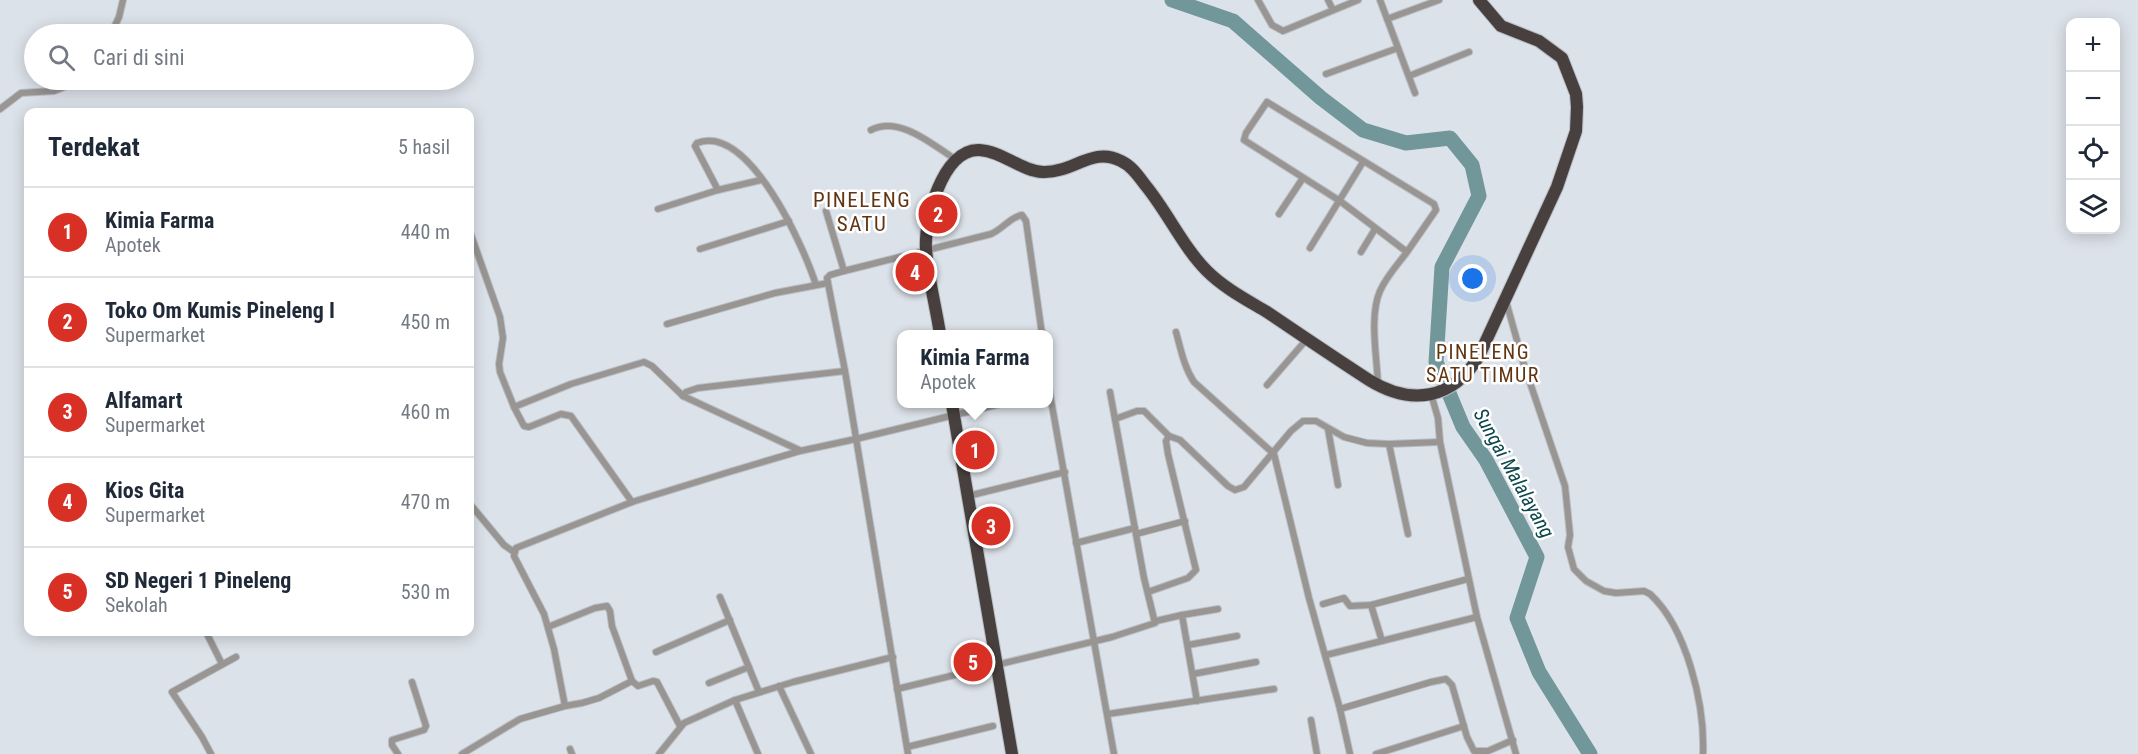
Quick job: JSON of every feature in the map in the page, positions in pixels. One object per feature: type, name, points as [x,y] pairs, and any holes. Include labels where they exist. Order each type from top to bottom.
[{"type":"highway","points":[[939,330],[926,250],[927,231],[931,210],[940,185],[955,159],[968,152],[982,150],[1043,172],[1064,170],[1098,156],[1105,156],[1118,160],[1137,174],[1163,207],[1187,246],[1210,274],[1378,386],[1400,393],[1434,394],[1456,384],[1470,372],[1505,299],[1557,187],[1576,131],[1576,94],[1562,58],[1539,41],[1501,26],[1479,0]]},
{"type":"highway","points":[[953,410],[1012,754]]},
{"type":"street","points":[[116,24],[123,0]]},
{"type":"street","points":[[1258,0],[1272,25],[1283,31],[1358,0]]},
{"type":"street","points":[[1328,0],[1333,10]]},
{"type":"street","points":[[1380,0],[1415,93]]},
{"type":"street","points":[[1387,20],[1439,0]]},
{"type":"street","points":[[1326,74],[1398,48]]},
{"type":"street","points":[[1409,76],[1469,52]]},
{"type":"street","points":[[0,109],[21,93],[56,90]]},
{"type":"street","points":[[1378,386],[1374,316],[1377,299],[1380,290],[1428,224],[1436,207],[1267,102],[1246,133],[1244,140],[1340,201],[1407,252]]},
{"type":"street","points":[[871,130],[885,125],[906,130],[955,159]]},
{"type":"street","points":[[718,190],[695,146],[697,143],[711,140],[734,149],[745,159],[789,220],[816,285]]},
{"type":"street","points":[[1310,248],[1363,162]]},
{"type":"street","points":[[1279,214],[1303,178]]},
{"type":"street","points":[[658,209],[718,190],[761,180]]},
{"type":"street","points":[[826,211],[844,271]]},
{"type":"street","points":[[993,726],[907,751],[845,371],[827,278],[844,271],[996,232],[1015,217],[1022,215],[1026,222],[1041,330]]},
{"type":"street","points":[[700,249],[789,220]]},
{"type":"street","points":[[1361,252],[1375,229]]},
{"type":"street","points":[[474,243],[500,317],[503,338],[499,368],[514,407],[527,428],[561,414],[568,414],[574,418],[632,502]]},
{"type":"street","points":[[668,324],[757,298],[828,283]]},
{"type":"street","points":[[1505,299],[1523,362],[1565,486],[1570,535],[1568,547],[1574,569],[1586,581],[1604,591],[1616,593],[1644,591],[1650,594],[1673,624],[1694,680],[1703,727],[1703,754]]},
{"type":"street","points":[[1176,332],[1183,361],[1194,382],[1274,454],[1350,754]]},
{"type":"street","points":[[1267,385],[1307,339]]},
{"type":"street","points":[[514,407],[571,384],[644,362],[649,363],[683,396],[800,451]]},
{"type":"street","points":[[683,396],[686,392],[698,388],[845,371]]},
{"type":"street","points":[[1110,393],[1135,531],[1156,621]]},
{"type":"street","points":[[1434,394],[1440,442],[1468,579],[1516,754]]},
{"type":"street","points":[[514,552],[516,548],[632,502],[800,451],[856,439],[953,410],[969,408]]},
{"type":"street","points":[[1052,408],[1114,754]]},
{"type":"street","points":[[1115,419],[1137,411],[1144,411],[1169,436],[1180,440],[1235,490],[1244,487],[1291,431],[1303,421],[1316,421],[1354,440],[1389,444],[1440,442]]},
{"type":"street","points":[[1328,429],[1338,485]]},
{"type":"street","points":[[1148,592],[1188,578],[1196,570],[1168,454],[1166,441],[1169,436]]},
{"type":"street","points":[[1389,444],[1408,534]]},
{"type":"street","points":[[968,496],[1065,472]]},
{"type":"street","points":[[474,509],[504,545],[514,552],[543,612],[565,706]]},
{"type":"street","points":[[1076,543],[1185,521]]},
{"type":"street","points":[[1323,604],[1344,598],[1350,606],[1371,605],[1468,579]]},
{"type":"street","points":[[720,597],[759,692]]},
{"type":"street","points":[[1371,605],[1382,640]]},
{"type":"street","points":[[548,627],[595,608],[607,606],[632,681],[638,686],[653,681],[657,682],[680,726]]},
{"type":"street","points":[[897,689],[1093,642],[1152,626],[1156,621],[1218,609]]},
{"type":"street","points":[[1182,615],[1197,701]]},
{"type":"street","points":[[1326,655],[1477,617]]},
{"type":"street","points":[[656,652],[730,620]]},
{"type":"street","points":[[208,636],[222,664]]},
{"type":"street","points":[[1188,645],[1237,636]]},
{"type":"street","points":[[211,754],[172,692],[236,657]]},
{"type":"street","points":[[659,754],[680,726],[693,717],[779,686],[893,657]]},
{"type":"street","points":[[1193,674],[1256,662]]},
{"type":"street","points":[[709,683],[749,667]]},
{"type":"street","points":[[1340,709],[1446,679],[1452,685],[1471,748],[1475,753],[1493,750],[1513,740]]},
{"type":"street","points":[[462,754],[520,719],[592,701],[632,681]]},
{"type":"street","points":[[398,754],[390,742],[424,730],[426,726],[412,682]]},
{"type":"street","points":[[779,686],[811,754]]},
{"type":"street","points":[[1108,714],[1274,689]]},
{"type":"street","points":[[735,700],[758,754]]},
{"type":"street","points":[[1311,720],[1317,754]]},
{"type":"street","points":[[1376,754],[1464,726]]},
{"type":"waterway","name":"Sungai Malalayang","points":[[1172,0],[1233,21],[1321,98],[1363,130],[1406,143],[1450,138],[1472,165],[1479,196],[1442,267],[1436,362],[1463,427],[1486,460],[1537,557],[1517,618],[1539,672],[1590,754]]},
{"type":"place","name":"Toko Om Kumis Pineleng I","points":[[938,214]]},
{"type":"place","name":"Kios Gita","points":[[915,272]]},
{"type":"place","name":"Kimia Farma","points":[[975,450]]},
{"type":"place","name":"Alfamart","points":[[991,526]]},
{"type":"place","name":"SD Negeri 1 Pineleng","points":[[973,662]]},
{"type":"district","name":"PINELENG SATU","points":[[862,212]]},
{"type":"district","name":"PINELENG SATU TIMUR","points":[[1483,364]]}]
